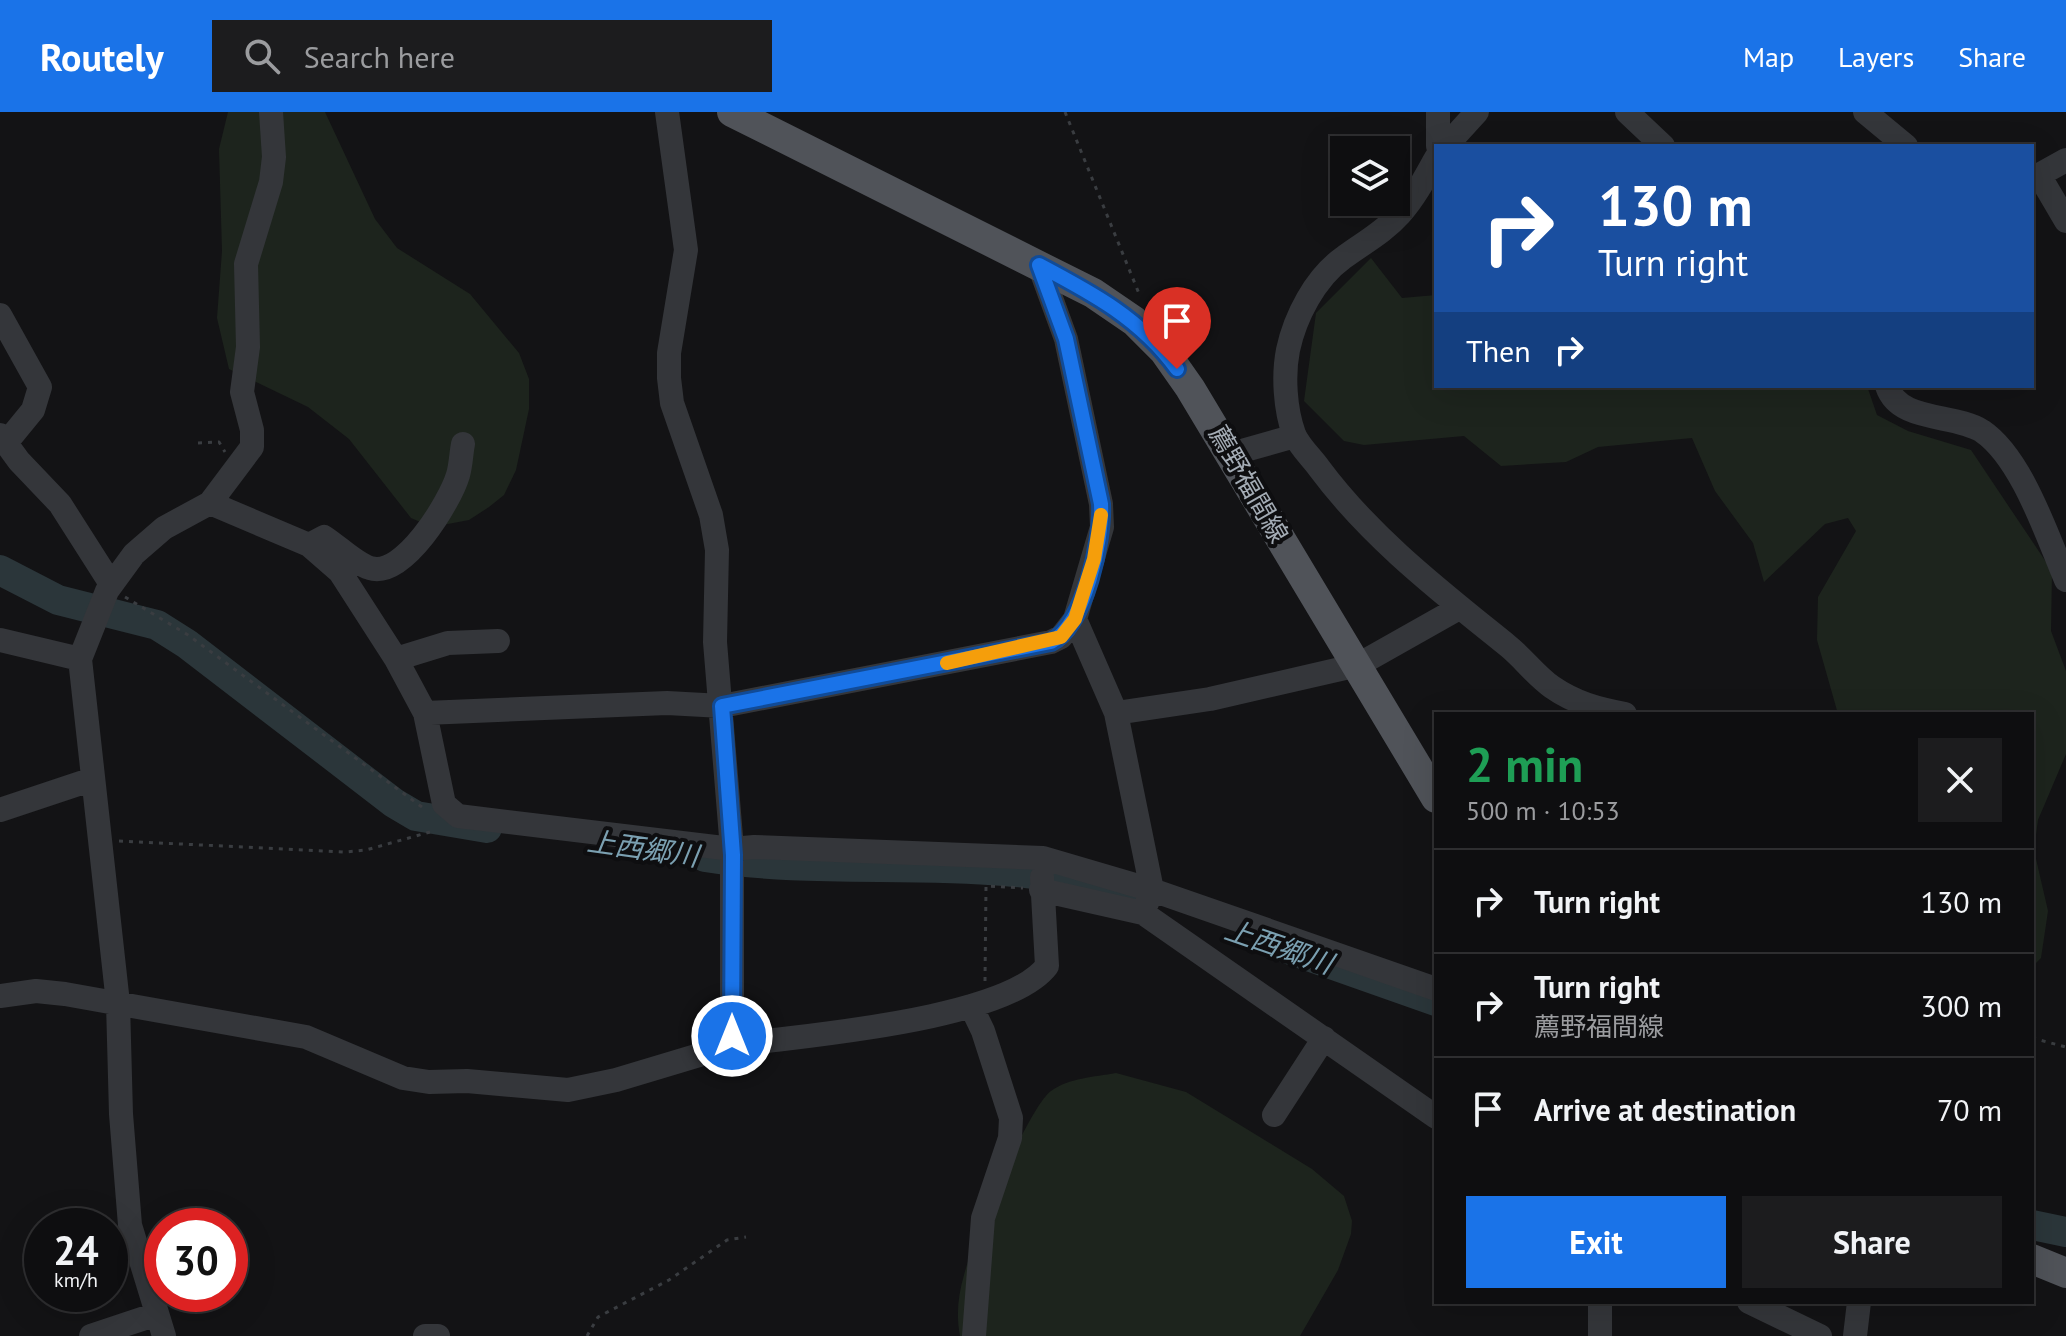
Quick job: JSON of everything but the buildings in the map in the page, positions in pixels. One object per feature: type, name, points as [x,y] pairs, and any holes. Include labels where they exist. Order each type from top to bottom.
[{"type":"main road","name":"薦野福間線","points":[[732,112],[1093,293],[1134,321],[1164,351],[1231,454],[1434,795]]},
{"type":"main road","points":[[2034,1260],[2066,1273]]},
{"type":"street","points":[[91,1336],[160,1325],[130,1225],[121,1114],[118,1003],[80,659],[109,587],[134,554],[164,528],[210,503],[252,447],[252,430],[242,392],[248,347],[246,264],[271,182],[274,157],[271,112]]},
{"type":"street","points":[[0,996],[36,991],[118,1003],[306,1037],[403,1078],[538,1089],[568,1090],[616,1080],[716,1050],[732,1036],[732,860],[715,642],[717,550],[711,515],[672,403],[669,378],[669,353],[686,250],[667,112]]},
{"type":"street","points":[[1438,112],[1438,144]]},
{"type":"street","points":[[1448,144],[1477,112]]},
{"type":"street","points":[[1627,112],[1661,144]]},
{"type":"street","points":[[1880,116],[1904,144]]},
{"type":"street","points":[[2066,160],[2035,177],[2066,221]]},
{"type":"street","points":[[1434,162],[1419,191],[1399,215],[1371,242],[1344,257],[1324,274],[1306,304],[1288,351],[1287,403],[1295,436],[1349,508],[1459,608],[1511,648],[1550,686],[1585,706],[1615,712]]},
{"type":"street","points":[[425,713],[667,703],[722,706],[1051,642],[1061,637],[1075,619],[1102,527],[1101,504],[1066,339],[1039,265]]},
{"type":"street","points":[[0,315],[40,387],[33,410],[3,439],[60,504],[109,587]]},
{"type":"street","points":[[1888,388],[1890,396],[1908,410],[1963,421],[1985,433],[2018,472],[2066,580]]},
{"type":"street","points":[[1231,454],[1295,436]]},
{"type":"street","points":[[309,545],[324,537],[369,568],[385,570],[401,561],[448,498],[458,475],[463,444]]},
{"type":"street","points":[[210,503],[309,545],[350,584],[425,713],[444,804],[458,816],[732,860],[754,847],[1042,875],[1148,901],[1434,988]]},
{"type":"street","points":[[1116,713],[1210,699],[1358,665],[1459,608]]},
{"type":"street","points":[[1075,619],[1116,713],[1148,901],[1324,1038],[1434,1116]]},
{"type":"street","points":[[0,640],[80,659]]},
{"type":"street","points":[[396,659],[448,643],[498,641]]},
{"type":"street","points":[[0,810],[93,779]]},
{"type":"street","points":[[732,1036],[747,1042],[814,1035],[978,1004],[1037,980],[1047,966],[1042,875]]},
{"type":"street","points":[[974,1336],[983,1218],[1010,1138],[1011,1118],[983,1031],[978,1004]]},
{"type":"street","points":[[1274,1115],[1324,1038]]},
{"type":"street","points":[[1600,1304],[1600,1336]]},
{"type":"street","points":[[1753,1304],[1820,1336]]},
{"type":"street","points":[[1855,1336],[1859,1304]]},
{"type":"street","points":[[425,1336],[438,1336]]},
{"type":"path","points":[[1065,112],[1146,309]]},
{"type":"path","points":[[198,443],[219,442],[226,455],[233,455],[234,471]]},
{"type":"path","points":[[109,587],[188,635],[424,810],[458,816]]},
{"type":"path","points":[[99,845],[115,841],[345,852],[366,850],[430,832]]},
{"type":"path","points":[[978,1004],[986,886],[1042,875]]},
{"type":"path","points":[[2034,1039],[2066,1047]]},
{"type":"path","points":[[587,1336],[598,1317],[669,1280],[727,1240],[746,1237]]},
{"type":"shaded area","points":[[228,112],[325,112],[375,219],[397,248],[470,294],[519,353],[529,379],[529,409],[516,470],[504,495],[469,520],[432,527],[411,518],[349,439],[308,407],[229,369],[217,318],[222,251],[219,149]]},
{"type":"shaded area","points":[[1371,258],[1402,298],[1434,295],[1434,388],[1868,388],[1877,415],[1908,431],[1971,450],[2052,571],[2051,631],[2066,671],[2066,754],[2038,820],[2034,850],[2034,712],[1837,712],[1817,640],[1818,597],[1856,531],[1848,518],[1825,524],[1764,582],[1753,543],[1715,491],[1692,438],[1598,447],[1566,462],[1501,466],[1464,436],[1364,445],[1344,441],[1304,401],[1316,313]]},
{"type":"shaded area","points":[[2034,850],[2048,911],[2041,958],[2034,965]]},
{"type":"shaded area","points":[[1116,1073],[1186,1092],[1312,1169],[1344,1196],[1352,1221],[1351,1234],[1338,1270],[1300,1336],[960,1336],[959,1298],[969,1259],[1002,1177],[1029,1122],[1041,1102],[1058,1087]]},
{"type":"waterway","name":"上西郷川","points":[[0,570],[58,600],[157,625],[187,644],[394,803],[416,816],[487,828]]},
{"type":"waterway","name":"上西郷川","points":[[705,857],[810,866],[1023,873],[1075,881],[1126,894]]},
{"type":"waterway","name":"上西郷川","points":[[1274,944],[1434,1000]]},
{"type":"waterway","name":"上西郷川","points":[[2034,1225],[2066,1232]]},
{"type":"slow traffic","points":[[947,663],[1012,651],[1061,637],[1075,619],[1094,559],[1102,527],[1101,515]]},
{"type":"route","points":[[732,1036],[733,855],[722,706],[1051,642],[1061,637],[1075,619],[1102,527],[1101,504],[1077,380],[1066,339],[1039,265],[1093,293],[1134,321],[1177,369]]}]
